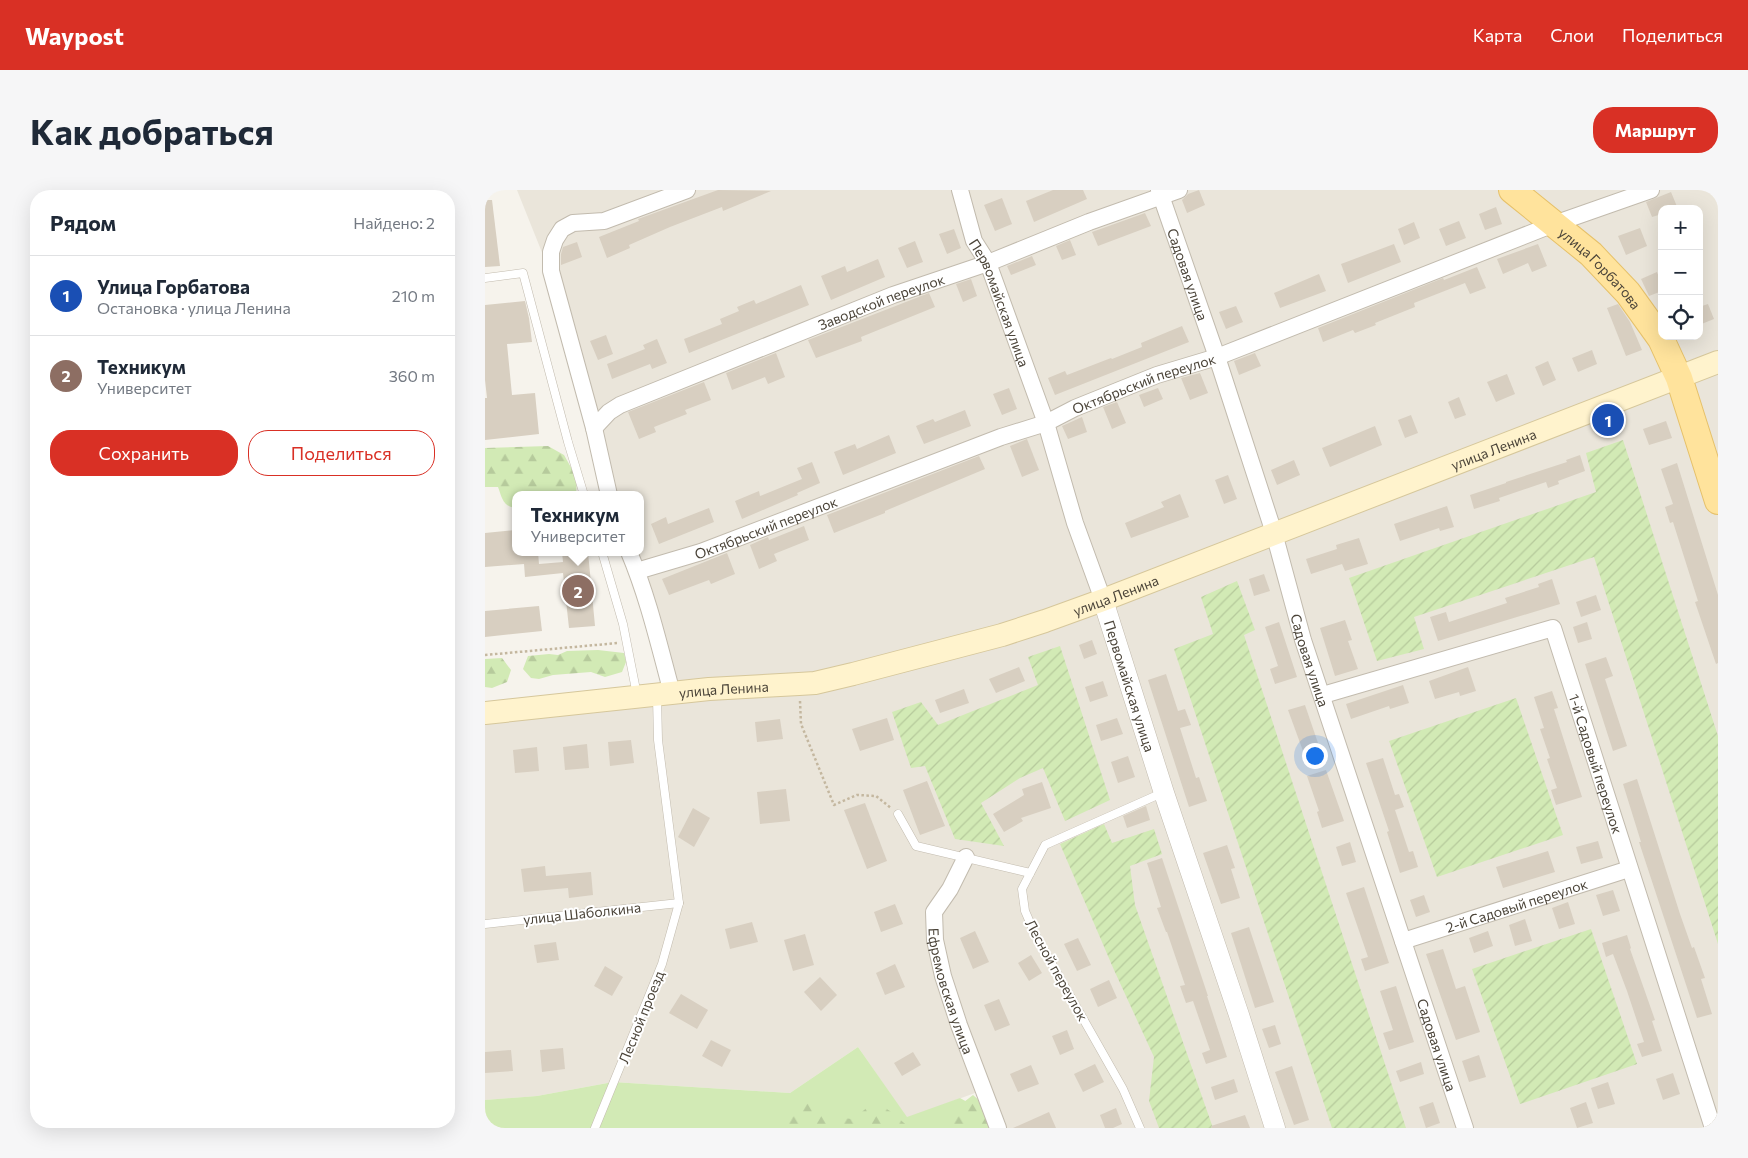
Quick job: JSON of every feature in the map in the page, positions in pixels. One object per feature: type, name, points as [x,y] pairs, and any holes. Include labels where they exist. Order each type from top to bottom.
[{"type":"main road","name":"улица Горбатова","points":[[1512,190],[1591,254],[1640,308],[1661,338],[1679,378],[1718,501]]},
{"type":"main road","name":"улица Ленина","points":[[485,713],[709,689],[815,683],[1002,635],[1103,600],[1718,362]]},
{"type":"street","points":[[608,491],[594,428],[551,271],[551,252],[555,240],[562,229],[573,223],[604,221],[687,190]]},
{"type":"street","name":"Первомайская улица","points":[[960,190],[974,241],[988,263],[1046,423],[1075,523],[1103,600],[1164,793],[1275,1128]]},
{"type":"street","name":"Заводской переулок","points":[[594,428],[609,412],[620,405],[893,296],[988,263],[1160,193],[1179,190]]},
{"type":"street","name":"Октябрьский переулок","points":[[637,571],[701,552],[1001,437],[1046,423],[1075,408],[1157,375],[1217,357],[1554,224],[1651,190]]},
{"type":"street","name":"Садовая улица","points":[[1160,193],[1217,357],[1274,533],[1290,595],[1465,1128]]},
{"type":"street","points":[[631,556],[652,621],[655,695]]},
{"type":"street","name":"1-й Садовый переулок","points":[[1323,695],[1553,628],[1713,1128]]},
{"type":"street","name":"Ефремовская улица","points":[[966,857],[934,912],[935,940],[943,976],[959,1025],[998,1128]]},
{"type":"street","name":"2-й Садовый переулок","points":[[1403,941],[1629,869]]},
{"type":"lane","points":[[485,278],[523,273],[583,491]]},
{"type":"lane","points":[[602,556],[627,642],[655,695],[658,740],[679,903]]},
{"type":"lane","name":"Лесной переулок","points":[[1140,1128],[1123,1089],[1035,934],[1025,910],[1022,889],[1045,845],[1164,793]]},
{"type":"lane","points":[[898,814],[915,846],[1031,873]]},
{"type":"lane","name":"улица Шаболкина","points":[[485,924],[679,903]]},
{"type":"lane","name":"Лесной проезд","points":[[595,1128],[662,964],[679,903]]},
{"type":"path","points":[[485,655],[627,642]]},
{"type":"path","points":[[799,684],[801,724],[833,805],[857,795],[876,796],[898,814]]},
{"type":"shaded area","points":[[517,190],[1718,190],[1718,1128],[998,1128],[983,1090],[907,1118],[858,1047],[790,1093],[613,1082],[537,1096],[485,1100],[485,709],[669,692],[628,556],[644,556],[644,491],[606,491],[549,270]]},
{"type":"green space","points":[[1623,440],[1718,736],[1718,944],[1594,557],[1414,617],[1424,649],[1377,661],[1349,578],[1596,492],[1586,453]]},
{"type":"green space","points":[[548,446],[564,455],[577,478],[576,491],[512,491],[511,507],[505,503],[498,487],[485,487],[485,448]]},
{"type":"green space","points":[[1237,581],[1255,630],[1244,635],[1406,1128],[1332,1128],[1174,649],[1213,634],[1201,597]]},
{"type":"green space","points":[[1060,646],[1110,800],[1065,821],[1043,768],[1020,778],[981,803],[1004,846],[955,839],[925,766],[911,768],[892,712],[921,702],[938,725],[1038,685],[1028,657]]},
{"type":"green space","points":[[598,650],[624,653],[626,662],[622,672],[605,677],[591,672],[553,675],[539,679],[531,678],[523,669],[528,656],[558,655],[567,651]]},
{"type":"green space","points":[[502,658],[511,670],[507,682],[492,688],[485,687],[485,659]]},
{"type":"green space","points":[[1516,698],[1563,835],[1437,877],[1389,741]]},
{"type":"green space","points":[[1104,824],[1112,843],[1154,829],[1162,854],[1130,866],[1135,905],[1213,1128],[1159,1128],[1149,1101],[1154,1057],[1060,844]]},
{"type":"green space","points":[[1591,929],[1637,1064],[1520,1104],[1472,969]]},
{"type":"green space","points":[[858,1047],[907,1117],[960,1098],[976,1107],[986,1128],[485,1128],[485,1100],[537,1096],[613,1082],[790,1093]]},
{"type":"green space","points":[[973,1095],[981,1102],[990,1128],[931,1128],[945,1125],[953,1118],[964,1102]]},
{"type":"green space","points":[[807,1097],[827,1112],[839,1117],[852,1119],[868,1107],[879,1106],[891,1111],[911,1128],[751,1128],[761,1125],[781,1126],[790,1121],[797,1101]]},
{"type":"building","points":[[718,190],[771,191],[723,211],[722,207],[670,227],[629,245],[630,248],[607,258],[599,237],[639,221],[638,219]]},
{"type":"building","points":[[1053,190],[1083,190],[1087,199],[1034,222],[1026,201]]},
{"type":"building","points":[[1199,190],[1205,205],[1187,213],[1182,200],[1188,194]]},
{"type":"building","points":[[1671,192],[1676,205],[1658,205],[1658,215],[1652,217],[1646,202]]},
{"type":"building","points":[[1002,198],[1012,224],[995,231],[984,205]]},
{"type":"building","points":[[485,200],[492,200],[500,266],[485,267]]},
{"type":"building","points":[[1496,207],[1502,224],[1485,230],[1479,214]]},
{"type":"building","points":[[1145,213],[1151,226],[1098,246],[1092,232]]},
{"type":"building","points":[[1459,221],[1466,238],[1446,246],[1439,229]]},
{"type":"building","points":[[1414,222],[1420,238],[1404,245],[1398,229]]},
{"type":"building","points":[[1640,228],[1647,246],[1626,255],[1618,236]]},
{"type":"building","points":[[954,229],[961,248],[947,254],[939,234]]},
{"type":"building","points":[[1070,240],[1076,255],[1062,260],[1056,246]]},
{"type":"building","points":[[915,241],[923,262],[907,268],[898,248]]},
{"type":"building","points":[[577,242],[582,257],[561,265],[563,247]]},
{"type":"building","points":[[1394,244],[1401,262],[1348,283],[1341,264]]},
{"type":"building","points":[[1538,244],[1547,266],[1532,272],[1528,263],[1503,274],[1497,259]]},
{"type":"building","points":[[1032,256],[1036,265],[1011,275],[1007,266]]},
{"type":"building","points":[[878,259],[885,277],[831,300],[821,276],[845,266],[847,272]]},
{"type":"building","points":[[1477,267],[1486,288],[1470,294],[1465,283],[1414,303],[1415,307],[1375,323],[1376,325],[1355,333],[1353,330],[1323,342],[1318,328],[1443,278],[1444,280]]},
{"type":"building","points":[[1657,272],[1658,293],[1649,296],[1641,279]]},
{"type":"building","points":[[1319,274],[1326,291],[1280,308],[1274,293]]},
{"type":"building","points":[[971,279],[977,296],[963,302],[956,284]]},
{"type":"building","points":[[801,285],[809,305],[689,353],[684,339],[722,324],[720,319],[739,311],[737,307],[754,300],[756,304]]},
{"type":"building","points":[[929,293],[935,307],[861,337],[862,341],[816,358],[808,340]]},
{"type":"building","points":[[525,301],[532,342],[507,344],[512,395],[535,393],[539,434],[485,440],[485,398],[487,398],[485,380],[485,305]]},
{"type":"building","points":[[1618,304],[1630,322],[1642,350],[1626,356],[1607,308]]},
{"type":"building","points":[[1708,304],[1714,319],[1703,323],[1703,306]]},
{"type":"building","points":[[1236,306],[1243,322],[1226,329],[1219,312]]},
{"type":"building","points":[[1182,326],[1189,342],[1055,395],[1048,378],[1065,371],[1067,375],[1112,359],[1142,347],[1141,343]]},
{"type":"building","points":[[606,335],[613,354],[598,360],[590,341]]},
{"type":"building","points":[[657,339],[667,363],[652,369],[650,364],[612,379],[607,364],[645,349],[643,345]]},
{"type":"building","points":[[1592,350],[1597,364],[1578,372],[1572,358]]},
{"type":"building","points":[[776,353],[785,377],[768,384],[765,377],[732,390],[726,373]]},
{"type":"building","points":[[1255,353],[1261,366],[1239,375],[1234,361]]},
{"type":"building","points":[[1548,361],[1556,380],[1543,386],[1535,367]]},
{"type":"building","points":[[1200,373],[1208,393],[1190,400],[1181,378]]},
{"type":"building","points":[[1507,374],[1515,394],[1496,402],[1487,382]]},
{"type":"building","points":[[704,382],[711,400],[685,410],[687,414],[654,427],[656,432],[639,439],[628,412]]},
{"type":"building","points":[[1009,388],[1017,409],[1002,415],[993,394]]},
{"type":"building","points":[[1158,388],[1163,399],[1144,407],[1139,395]]},
{"type":"building","points":[[1459,397],[1466,415],[1455,419],[1448,402]]},
{"type":"building","points":[[1117,402],[1126,423],[1112,429],[1103,407]]},
{"type":"building","points":[[965,410],[971,426],[924,444],[916,426],[933,419],[935,422]]},
{"type":"building","points":[[1411,415],[1418,433],[1405,438],[1398,420]]},
{"type":"building","points":[[1082,417],[1087,432],[1068,439],[1062,426]]},
{"type":"building","points":[[1666,421],[1672,438],[1649,445],[1643,429]]},
{"type":"building","points":[[1375,426],[1382,445],[1330,467],[1322,448]]},
{"type":"building","points":[[889,435],[896,453],[843,475],[834,452],[855,444],[857,449]]},
{"type":"building","points":[[1027,439],[1039,470],[1022,477],[1010,446]]},
{"type":"building","points":[[1580,455],[1585,471],[1558,481],[1559,484],[1548,488],[1546,482],[1499,498],[1500,501],[1474,509],[1470,495],[1567,462],[1566,460]]},
{"type":"building","points":[[979,456],[985,469],[834,533],[827,515]]},
{"type":"building","points":[[1294,460],[1300,475],[1277,485],[1271,470]]},
{"type":"building","points":[[812,462],[820,483],[797,493],[798,495],[742,519],[735,501],[759,491],[760,496],[802,479],[797,468]]},
{"type":"building","points":[[1677,463],[1718,595],[1718,663],[1716,664],[1695,602],[1698,601],[1673,522],[1670,523],[1665,507],[1673,504],[1661,469]]},
{"type":"building","points":[[1228,475],[1237,499],[1224,504],[1215,480]]},
{"type":"building","points":[[1180,494],[1189,517],[1131,538],[1125,523],[1164,507],[1161,502]]},
{"type":"building","points":[[1447,506],[1454,527],[1440,531],[1439,528],[1400,541],[1394,524]]},
{"type":"building","points":[[709,508],[714,522],[659,544],[651,524],[666,517],[668,524]]},
{"type":"building","points":[[804,526],[809,540],[774,554],[777,561],[759,569],[750,545],[768,537],[769,540]]},
{"type":"building","points":[[512,530],[512,556],[538,556],[539,564],[563,562],[562,556],[588,556],[595,626],[569,628],[563,573],[525,577],[524,564],[485,567],[485,533]]},
{"type":"building","points":[[1359,538],[1368,564],[1345,571],[1342,564],[1311,574],[1306,559],[1337,549],[1336,545]]},
{"type":"building","points":[[727,553],[735,574],[711,584],[709,580],[669,595],[662,579]]},
{"type":"building","points":[[1264,574],[1270,591],[1254,596],[1249,579]]},
{"type":"building","points":[[1552,579],[1560,604],[1438,641],[1430,617],[1446,612],[1449,622],[1507,603],[1505,598],[1539,587],[1538,584]]},
{"type":"building","points":[[1596,595],[1601,610],[1581,617],[1576,602]]},
{"type":"building","points":[[539,606],[542,631],[485,637],[485,611]]},
{"type":"building","points":[[1345,620],[1352,640],[1348,641],[1358,669],[1335,676],[1320,628]]},
{"type":"building","points":[[1279,622],[1297,677],[1275,684],[1270,669],[1278,666],[1265,627]]},
{"type":"building","points":[[1587,622],[1592,639],[1578,643],[1573,627]]},
{"type":"building","points":[[1092,640],[1097,654],[1084,659],[1079,645]]},
{"type":"building","points":[[1606,657],[1613,676],[1605,679],[1627,746],[1613,751],[1585,664]]},
{"type":"building","points":[[1019,667],[1025,681],[996,693],[989,679]]},
{"type":"building","points":[[1468,667],[1476,691],[1460,696],[1459,692],[1435,699],[1429,681]]},
{"type":"building","points":[[1166,674],[1178,711],[1185,709],[1191,725],[1180,728],[1196,778],[1199,777],[1207,801],[1189,807],[1148,680]]},
{"type":"building","points":[[1103,681],[1108,696],[1090,702],[1085,687]]},
{"type":"building","points":[[1403,685],[1409,703],[1390,709],[1389,706],[1351,719],[1346,704]]},
{"type":"building","points":[[964,689],[969,703],[940,713],[935,700]]},
{"type":"building","points":[[1552,691],[1558,708],[1554,709],[1582,797],[1556,805],[1551,790],[1557,788],[1547,759],[1550,758],[1540,729],[1544,728],[1534,697]]},
{"type":"building","points":[[1305,705],[1319,746],[1303,751],[1288,710]]},
{"type":"building","points":[[887,718],[894,740],[860,751],[852,729]]},
{"type":"building","points":[[1117,718],[1123,734],[1101,741],[1096,725]]},
{"type":"building","points":[[780,719],[783,739],[757,742],[755,722]]},
{"type":"building","points":[[631,740],[634,763],[610,766],[608,742]]},
{"type":"building","points":[[587,744],[589,768],[565,770],[563,747]]},
{"type":"building","points":[[537,747],[539,771],[515,773],[513,750]]},
{"type":"building","points":[[1128,756],[1135,777],[1118,783],[1111,762]]},
{"type":"building","points":[[1383,758],[1395,795],[1399,794],[1404,807],[1395,810],[1409,852],[1413,851],[1418,867],[1400,873],[1387,832],[1389,831],[1366,763]]},
{"type":"building","points":[[1326,770],[1344,821],[1322,828],[1317,812],[1319,811],[1307,776]]},
{"type":"building","points":[[1637,779],[1680,914],[1705,978],[1701,979],[1712,1014],[1697,1018],[1639,842],[1641,842],[1623,784]]},
{"type":"building","points":[[927,781],[945,826],[920,835],[903,790]]},
{"type":"building","points":[[1042,782],[1051,808],[1021,818],[1023,821],[1004,832],[993,814],[1024,795],[1022,789]]},
{"type":"building","points":[[786,789],[790,821],[760,824],[757,792]]},
{"type":"building","points":[[865,803],[887,861],[867,869],[844,810]]},
{"type":"building","points":[[1146,806],[1150,820],[1127,828],[1123,816]]},
{"type":"building","points":[[693,808],[710,818],[694,847],[678,837]]},
{"type":"building","points":[[1598,841],[1603,858],[1581,864],[1576,847]]},
{"type":"building","points":[[1350,842],[1356,862],[1342,866],[1336,847]]},
{"type":"building","points":[[1227,845],[1235,868],[1231,869],[1240,898],[1221,904],[1203,853]]},
{"type":"building","points":[[1548,851],[1555,872],[1503,888],[1496,867]]},
{"type":"building","points":[[1162,858],[1227,1057],[1206,1064],[1202,1053],[1210,1050],[1193,1001],[1186,1003],[1180,986],[1185,985],[1157,908],[1161,907],[1147,863]]},
{"type":"building","points":[[545,866],[546,876],[591,872],[593,895],[569,898],[568,888],[524,892],[521,869]]},
{"type":"building","points":[[1364,887],[1389,963],[1365,971],[1361,959],[1368,957],[1346,893]]},
{"type":"building","points":[[1613,890],[1620,911],[1603,916],[1596,895]]},
{"type":"building","points":[[1424,895],[1430,912],[1416,917],[1410,900]]},
{"type":"building","points":[[1568,902],[1575,924],[1559,929],[1552,908]]},
{"type":"building","points":[[895,904],[903,924],[881,932],[874,912]]},
{"type":"building","points":[[1525,919],[1532,941],[1515,946],[1509,925]]},
{"type":"building","points":[[752,922],[758,942],[730,949],[725,929]]},
{"type":"building","points":[[1249,927],[1274,1002],[1255,1008],[1231,933]]},
{"type":"building","points":[[975,931],[989,962],[973,969],[960,938]]},
{"type":"building","points":[[1488,931],[1493,946],[1474,953],[1469,938]]},
{"type":"building","points":[[805,934],[814,965],[793,971],[784,940]]},
{"type":"building","points":[[1627,935],[1630,949],[1655,1020],[1652,1021],[1662,1051],[1642,1057],[1637,1044],[1644,1042],[1627,991],[1613,954],[1606,957],[1602,943]]},
{"type":"building","points":[[1078,938],[1091,965],[1077,971],[1064,944]]},
{"type":"building","points":[[556,942],[559,960],[537,963],[534,945]]},
{"type":"building","points":[[1443,949],[1456,989],[1465,986],[1480,1032],[1456,1040],[1426,954]]},
{"type":"building","points":[[1031,955],[1042,973],[1029,981],[1018,963]]},
{"type":"building","points":[[895,964],[905,987],[885,995],[876,973]]},
{"type":"building","points":[[605,966],[623,977],[612,996],[594,986]]},
{"type":"building","points":[[820,977],[837,995],[821,1011],[804,992]]},
{"type":"building","points":[[1109,980],[1117,998],[1098,1007],[1090,989]]},
{"type":"building","points":[[1396,986],[1414,1042],[1389,1050],[1383,1033],[1393,1030],[1380,991]]},
{"type":"building","points":[[681,994],[708,1010],[697,1029],[669,1013]]},
{"type":"building","points":[[999,999],[1010,1025],[995,1031],[984,1005]]},
{"type":"building","points":[[1275,1025],[1281,1044],[1269,1048],[1262,1029]]},
{"type":"building","points":[[1067,1030],[1074,1049],[1060,1055],[1052,1036]]},
{"type":"building","points":[[711,1040],[731,1050],[722,1067],[702,1056]]},
{"type":"building","points":[[563,1048],[565,1069],[542,1072],[540,1050]]},
{"type":"building","points":[[511,1050],[513,1071],[485,1073],[485,1052]]},
{"type":"building","points":[[913,1052],[921,1065],[902,1076],[894,1063]]},
{"type":"building","points":[[1479,1055],[1486,1077],[1469,1082],[1462,1061]]},
{"type":"building","points":[[1421,1062],[1424,1074],[1400,1082],[1396,1071]]},
{"type":"building","points":[[1095,1064],[1104,1082],[1083,1092],[1074,1074]]},
{"type":"building","points":[[1031,1065],[1039,1084],[1018,1092],[1010,1074]]},
{"type":"building","points":[[1292,1066],[1309,1120],[1294,1125],[1275,1072]]},
{"type":"building","points":[[1673,1073],[1680,1094],[1663,1100],[1656,1079]]},
{"type":"building","points":[[1234,1079],[1238,1092],[1215,1100],[1211,1087]]},
{"type":"building","points":[[1608,1082],[1615,1104],[1598,1109],[1591,1088]]},
{"type":"building","points":[[1433,1102],[1440,1123],[1426,1128],[1419,1107]]},
{"type":"building","points":[[1586,1102],[1593,1123],[1577,1128],[1570,1108]]},
{"type":"building","points":[[1116,1108],[1122,1124],[1113,1128],[1105,1128],[1100,1115]]},
{"type":"building","points":[[1049,1112],[1056,1128],[1013,1128]]},
{"type":"building","points":[[1245,1115],[1250,1128],[1212,1128],[1211,1126]]},
{"type":"place","name":"Улица Горбатова","points":[[1608,420]]},
{"type":"place","name":"Техникум","points":[[578,591]]}]
